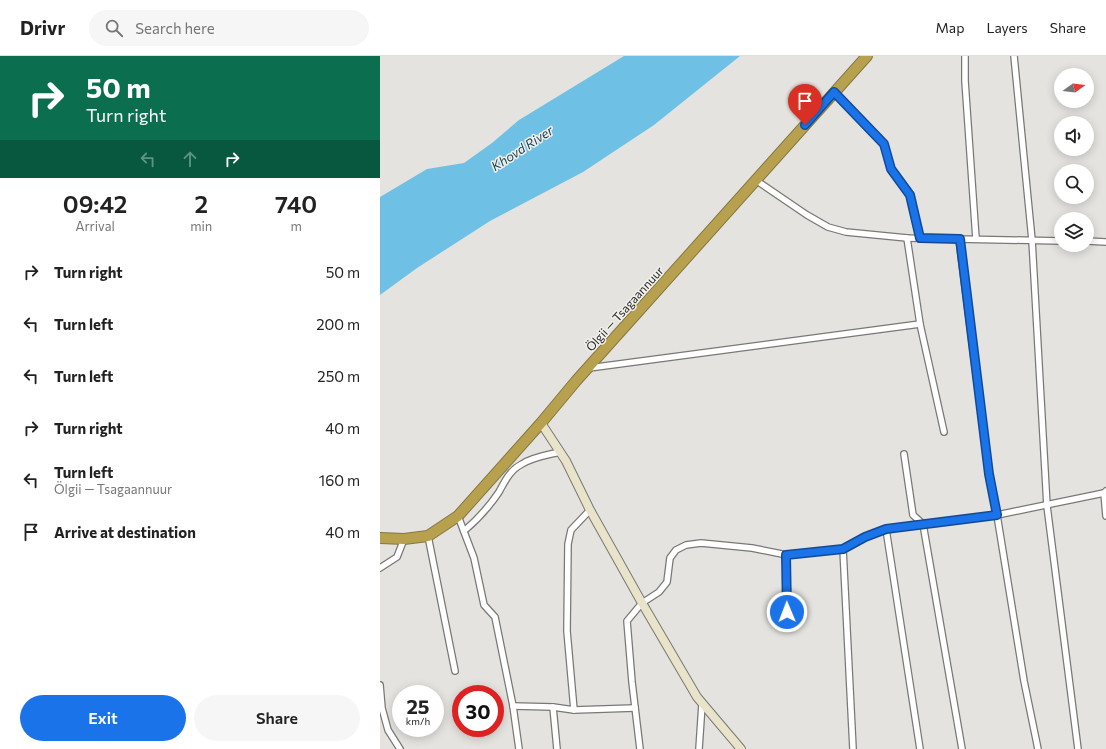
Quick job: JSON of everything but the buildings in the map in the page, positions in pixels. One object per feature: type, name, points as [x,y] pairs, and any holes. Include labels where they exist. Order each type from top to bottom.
[{"type":"highway","name":"Ölgii — Tsagaannuur","points":[[380,538],[404,539],[428,536],[458,516],[541,423],[576,381],[757,181],[867,56]]},
{"type":"street","points":[[965,56],[965,81],[976,239]]},
{"type":"street","points":[[1014,56],[1032,240],[1047,506],[1078,749]]},
{"type":"street","points":[[834,92],[884,144],[891,169],[910,195],[920,238]]},
{"type":"street","points":[[757,181],[806,215],[828,227],[846,232],[907,238],[1054,241]]},
{"type":"street","points":[[907,238],[920,324],[944,432]]},
{"type":"street","points":[[960,239],[989,474],[1024,681],[1038,749]]},
{"type":"street","points":[[1094,242],[1106,242]]},
{"type":"street","points":[[589,368],[920,324]]},
{"type":"street","points":[[541,423],[566,461],[590,510],[696,697],[741,749]]},
{"type":"street","points":[[464,531],[486,508],[506,478],[514,469],[533,458],[560,452]]},
{"type":"street","points":[[904,454],[913,515],[923,524],[962,749]]},
{"type":"street","points":[[640,749],[627,621],[642,603],[660,592],[667,582],[670,558],[676,550],[686,545],[701,543],[752,548],[786,555],[843,549],[865,537],[886,529],[997,515],[1047,506],[1105,492],[1106,516]]},
{"type":"street","points":[[574,710],[568,631],[568,544],[571,530],[590,510]]},
{"type":"street","points":[[458,516],[474,558],[484,605],[494,617],[513,706],[519,749]]},
{"type":"street","points":[[886,529],[920,749]]},
{"type":"street","points":[[428,536],[454,671]]},
{"type":"street","points":[[380,568],[397,557],[404,539]]},
{"type":"street","points":[[843,549],[853,749]]},
{"type":"street","points":[[786,555],[787,626]]},
{"type":"street","points":[[380,685],[382,708],[388,730],[400,749]]},
{"type":"street","points":[[699,749],[702,704]]},
{"type":"street","points":[[513,706],[554,707],[574,710],[635,708]]},
{"type":"street","points":[[554,707],[557,749]]},
{"type":"water","name":"Khovd River","points":[[624,56],[740,56],[654,125],[583,172],[490,221],[417,268],[380,295],[380,197],[427,169],[464,163],[492,143],[519,120]]},
{"type":"route","points":[[787,612],[786,555],[843,549],[865,537],[886,529],[997,515],[989,474],[960,239],[920,238],[910,195],[891,169],[884,144],[834,92],[805,125]]}]
